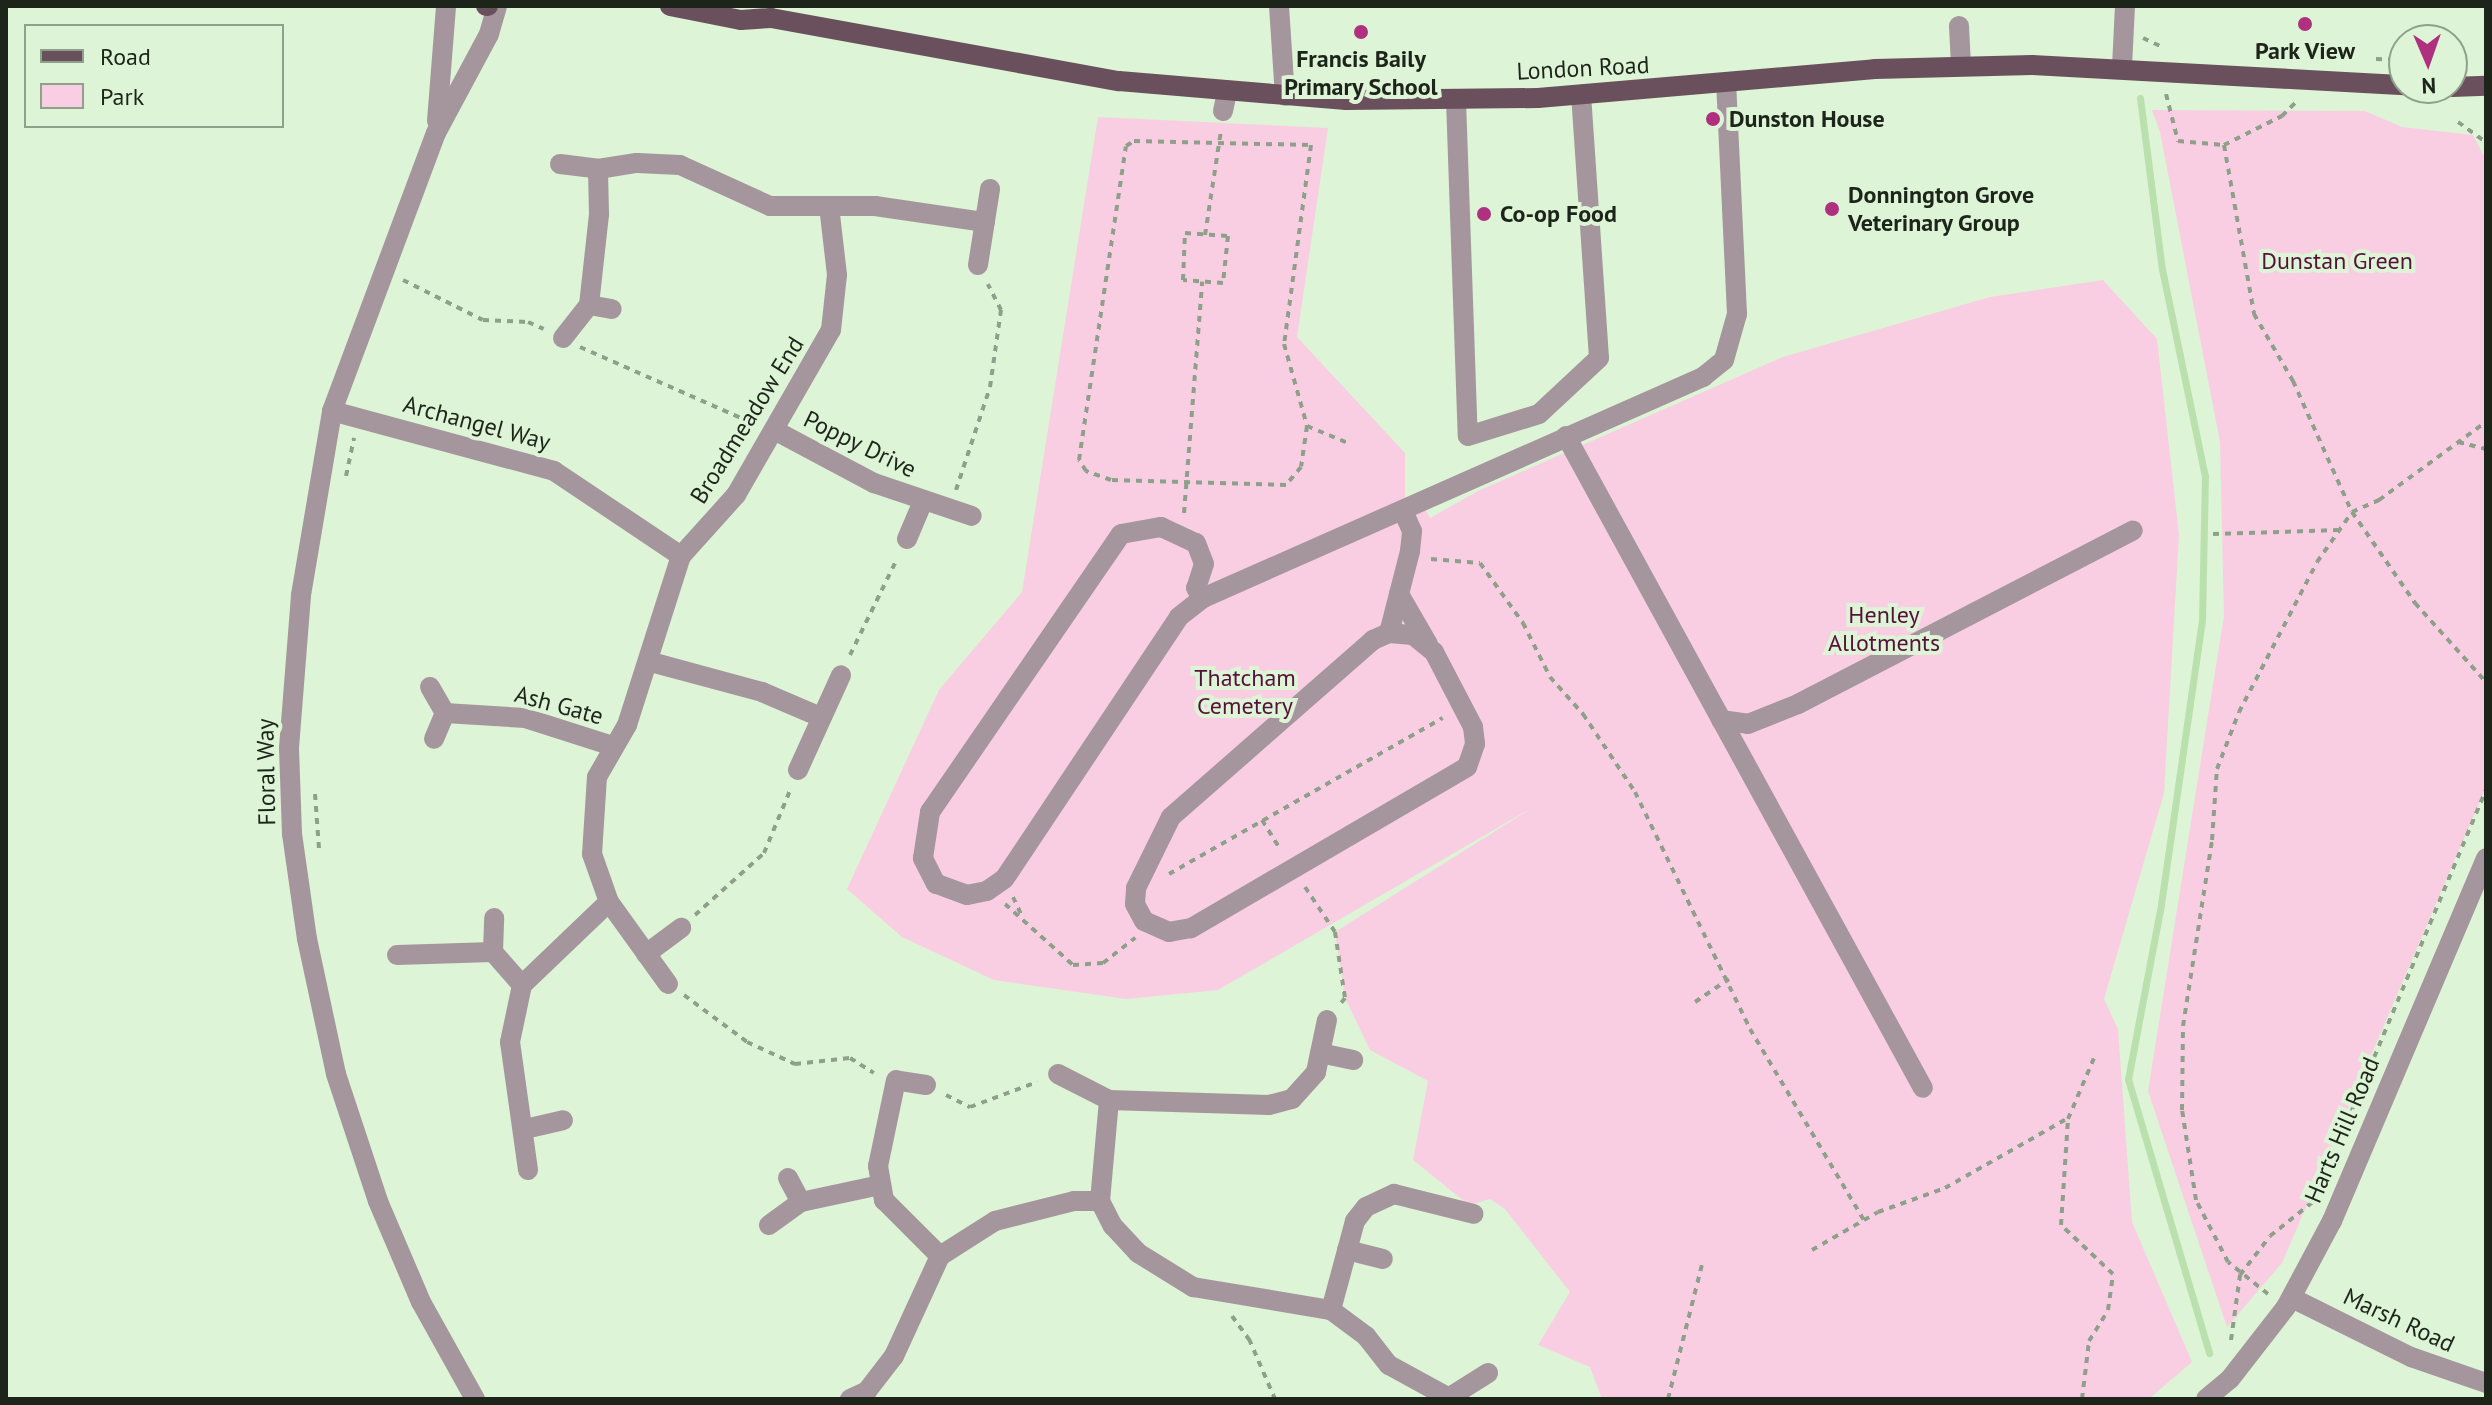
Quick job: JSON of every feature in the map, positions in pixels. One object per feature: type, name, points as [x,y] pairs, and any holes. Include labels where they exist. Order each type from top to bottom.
[{"type":"main road","name":"London Road","points":[[670,6],[741,20],[771,18],[1225,102],[1285,96],[1456,100],[1581,95],[1961,66],[2122,67],[2388,84]]},
{"type":"main road","name":"London Road","points":[[749,6],[771,18]]},
{"type":"street","name":"Floral Way","points":[[436,133],[446,6]]},
{"type":"street","name":"Floral Way","points":[[475,1399],[421,1302],[378,1201],[336,1074],[300,894],[292,834],[292,678],[312,508],[332,411],[436,133],[489,34],[497,6]]},
{"type":"street","points":[[1279,6],[1285,96]]},
{"type":"street","points":[[2122,67],[2125,6]]},
{"type":"street","points":[[1959,26],[1961,66]]},
{"type":"street","points":[[1203,598],[1196,588],[1202,552],[1183,535],[1148,527],[1112,542],[930,812],[922,846],[930,877],[944,890],[976,894],[1004,879],[1179,617],[1203,598],[1703,377],[1731,348],[1737,314],[1726,84]]},
{"type":"street","points":[[1456,100],[1468,436],[1539,414],[1599,358],[1581,95]]},
{"type":"street","points":[[560,164],[598,169],[637,163],[680,165],[770,206],[875,206],[985,222]]},
{"type":"street","points":[[563,338],[589,305],[598,169]]},
{"type":"street","points":[[978,265],[990,189]]},
{"type":"street","name":"Broadmeadow End","points":[[668,984],[609,902],[592,854],[591,824],[597,777],[627,725],[651,662],[681,556],[719,519],[776,431],[822,351],[837,309],[829,206]]},
{"type":"street","points":[[589,305],[612,309]]},
{"type":"street","name":"Archangel Way","points":[[332,411],[554,471],[681,556]]},
{"type":"street","name":"Poppy Drive","points":[[776,431],[922,504],[972,516]]},
{"type":"street","points":[[1566,436],[1923,1088]]},
{"type":"street","name":"Poppy Drive","points":[[907,539],[922,504]]},
{"type":"street","points":[[1389,633],[1410,551],[1412,531],[1403,511]]},
{"type":"street","points":[[1721,720],[1748,724],[1798,704],[2133,530]]},
{"type":"street","points":[[1399,594],[1428,644],[1462,707],[1475,744],[1461,772],[1191,928],[1160,930],[1138,912],[1135,893],[1150,851],[1171,817],[1373,640],[1389,633],[1413,635],[1428,644]]},
{"type":"street","points":[[651,662],[762,692],[818,716]]},
{"type":"street","points":[[798,770],[818,716],[841,675]]},
{"type":"street","points":[[430,687],[445,713],[434,739]]},
{"type":"street","name":"Ash Gate","points":[[445,713],[525,718],[613,746]]},
{"type":"street","name":"Harts Hill Road","points":[[2206,1399],[2230,1379],[2289,1302],[2332,1221],[2486,858]]},
{"type":"street","points":[[528,1170],[525,1129],[512,1076],[510,1042],[522,985],[609,902]]},
{"type":"street","points":[[494,918],[493,952],[522,985]]},
{"type":"street","points":[[646,954],[681,928]]},
{"type":"street","points":[[397,955],[493,952]]},
{"type":"street","points":[[1058,1074],[1109,1100],[1269,1105],[1292,1099],[1305,1087],[1320,1053],[1327,1020]]},
{"type":"street","points":[[1320,1053],[1353,1060]]},
{"type":"street","points":[[926,1085],[888,1078],[879,1144],[880,1185],[897,1215],[940,1256]]},
{"type":"street","points":[[1109,1100],[1100,1201],[1113,1226],[1138,1253],[1170,1276],[1216,1294],[1331,1310],[1366,1336],[1389,1365],[1451,1398],[1488,1373]]},
{"type":"street","points":[[525,1129],[563,1120]]},
{"type":"street","points":[[788,1178],[801,1202]]},
{"type":"street","points":[[769,1225],[801,1202],[880,1185]]},
{"type":"street","points":[[1331,1310],[1355,1221],[1366,1207],[1394,1194],[1474,1214]]},
{"type":"street","points":[[863,1396],[894,1356],[940,1256],[975,1231],[1024,1211],[1100,1201]]},
{"type":"street","points":[[1347,1250],[1383,1259]]},
{"type":"street","name":"Marsh Road","points":[[2289,1302],[2411,1357],[2486,1383]]},
{"type":"path","points":[[2166,94],[2178,141],[2224,145],[2282,116],[2297,100]]},
{"type":"path","points":[[1205,235],[1225,102]]},
{"type":"path","points":[[2458,122],[2486,142]]},
{"type":"path","points":[[1134,141],[1219,142],[1311,145],[1284,344],[1307,426],[1301,467],[1286,485],[1186,485],[1096,478],[1086,471],[1077,447],[1126,146],[1134,141]]},
{"type":"path","points":[[2224,145],[2254,314],[2293,381],[2352,512],[2415,603],[2486,682]]},
{"type":"path","points":[[1185,233],[1228,236],[1223,283],[1202,282],[1183,280],[1185,233]]},
{"type":"path","points":[[949,511],[990,387],[1001,310],[978,265]]},
{"type":"path","points":[[1183,535],[1202,282]]},
{"type":"path","points":[[345,479],[358,418]]},
{"type":"path","points":[[2289,1302],[2240,1275],[2196,1200],[2182,1110],[2183,1026],[2212,840],[2217,769],[2239,712],[2317,562],[2352,512],[2379,500],[2486,422]]},
{"type":"path","points":[[1307,426],[1348,443]]},
{"type":"path","points":[[2458,442],[2486,449]]},
{"type":"path","points":[[2213,534],[2339,530]]},
{"type":"path","points":[[841,675],[907,539]]},
{"type":"path","points":[[1410,551],[1441,563],[1480,563],[1523,623],[1550,677],[1583,714],[1635,792],[1729,979],[1750,1029],[1864,1220]]},
{"type":"path","points":[[1135,893],[1462,707]]},
{"type":"path","points":[[681,928],[764,853],[798,770]]},
{"type":"path","points":[[314,782],[320,859]]},
{"type":"path","points":[[2230,1344],[2240,1275],[2270,1236],[2314,1201],[2486,789]]},
{"type":"path","points":[[976,894],[1010,907],[1073,965],[1098,965],[1131,939],[1160,930]]},
{"type":"path","points":[[1327,1020],[1345,998],[1335,932]]},
{"type":"path","points":[[1695,1002],[1729,979]]},
{"type":"path","points":[[668,984],[747,1042],[795,1064],[850,1058],[888,1078]]},
{"type":"path","points":[[2082,1399],[2089,1341],[2108,1310],[2113,1274],[2061,1225],[2071,1116],[2094,1058]]},
{"type":"path","points":[[926,1085],[970,1107],[1058,1074]]},
{"type":"path","points":[[1812,1250],[1864,1220],[1945,1188],[2071,1116]]},
{"type":"path","points":[[1668,1399],[1679,1372],[1682,1328],[1703,1261]]},
{"type":"path","points":[[1216,1294],[1249,1339],[1275,1399]]},
{"type":"green space","name":"Dunstan Green","points":[[2152,110],[2365,111],[2402,127],[2473,135],[2486,160],[2486,787],[2282,1263],[2227,1327],[2148,1091],[2224,616],[2220,442],[2160,132]]},
{"type":"green space","points":[[1098,117],[1328,128],[1297,337],[1405,453],[1405,498],[1419,498],[1430,518],[1478,491],[1783,357],[1990,297],[2103,280],[2157,339],[2179,535],[2164,793],[2104,999],[2118,1029],[2132,1222],[2192,1362],[2149,1399],[1602,1399],[1590,1367],[1538,1345],[1570,1292],[1505,1209],[1490,1199],[1469,1205],[1413,1160],[1428,1081],[1370,1050],[1345,998],[1335,932],[1535,806],[1218,990],[1126,999],[994,980],[902,937],[847,889],[939,690],[1022,592]]},
{"type":"waterway","points":[[2140,98],[2162,269],[2205,476],[2202,620],[2160,910],[2128,1079],[2209,1353]]},
{"type":"place","name":"Park View","points":[[2305,24]]},
{"type":"place","name":"Francis Baily Primary School","points":[[1361,32]]},
{"type":"place","name":"Dunston House","points":[[1713,119]]},
{"type":"place","name":"Donnington Grove Veterinary Group","points":[[1832,209]]},
{"type":"place","name":"Co-op Food","points":[[1484,214]]},
{"type":"park label","name":"Henley Allotments","points":[[1884,629]]},
{"type":"park label","name":"Thatcham Cemetery","points":[[1245,692]]}]
